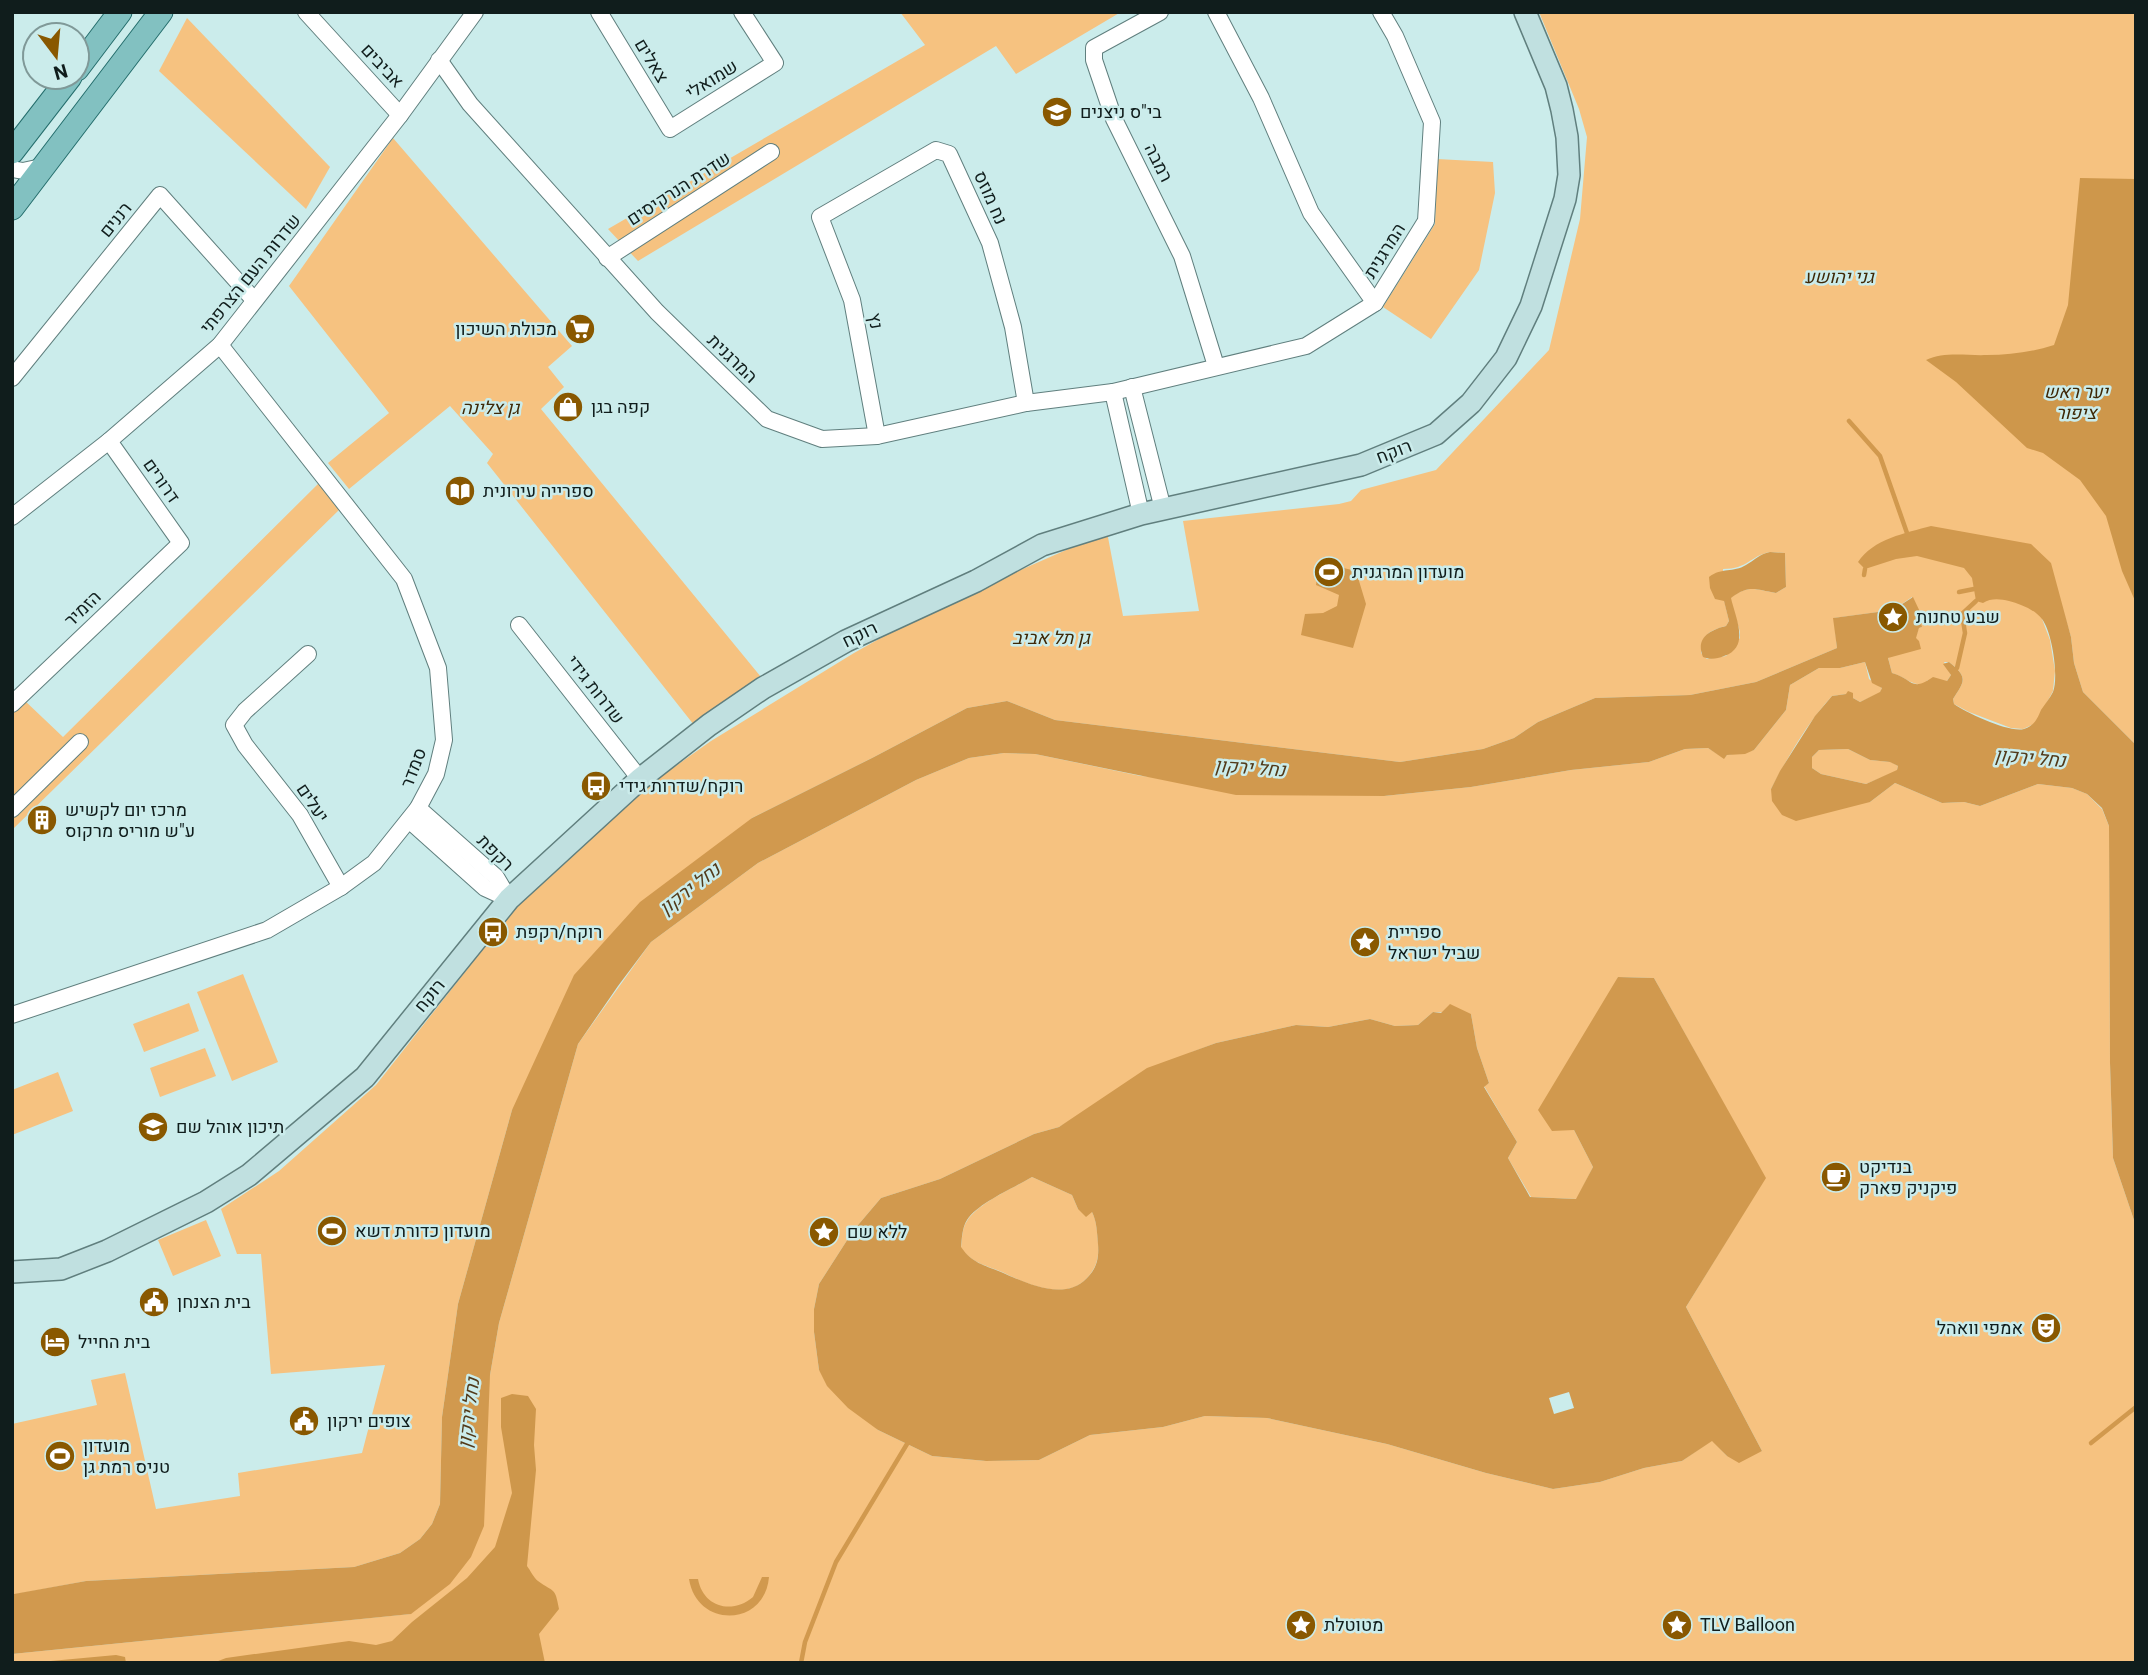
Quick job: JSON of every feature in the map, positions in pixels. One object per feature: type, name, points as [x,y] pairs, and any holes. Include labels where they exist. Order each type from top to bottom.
[{"type":"main road","points":[[91,50],[120,12]]},
{"type":"main road","points":[[12,208],[161,12]]},
{"type":"main road","points":[[12,152],[60,91]]},
{"type":"street","name":"אביבים","points":[[306,12],[400,115]]},
{"type":"street","name":"שדרות העם הצרפתי","points":[[12,517],[109,441],[220,345],[400,115],[475,12]]},
{"type":"street","name":"צאלים","points":[[599,12],[670,129]]},
{"type":"street","name":"שמואלי","points":[[670,129],[775,64],[742,12]]},
{"type":"street","name":"רמבה","points":[[1160,12],[1094,48],[1094,60],[1114,119],[1182,256],[1216,366]]},
{"type":"street","points":[[1216,12],[1261,98],[1311,213],[1375,303]]},
{"type":"street","name":"המרגנית","points":[[439,60],[470,104],[657,312],[767,419],[822,439],[877,436],[1026,403],[1113,392],[1306,346],[1375,303],[1426,221],[1432,122],[1395,36],[1381,12]]},
{"type":"street","name":"רוקח","points":[[12,1272],[61,1269],[107,1251],[206,1202],[249,1175],[365,1077],[509,899],[640,779],[734,706],[846,641],[976,581],[1042,545],[1141,514],[1362,465],[1436,434],[1471,403],[1506,358],[1531,306],[1554,239],[1569,175],[1567,137],[1556,86],[1525,12]]},
{"type":"street","name":"נח מוזס","points":[[820,217],[936,150],[949,154],[990,243],[1013,327],[1026,403]]},
{"type":"street","name":"שדרת הנרקיסים","points":[[607,258],[771,152]]},
{"type":"street","points":[[12,169],[23,171],[46,166]]},
{"type":"street","name":"רננים","points":[[12,378],[160,195],[254,300]]},
{"type":"street","name":"נץ","points":[[820,217],[852,300],[877,436]]},
{"type":"street","name":"סמדר","points":[[12,1015],[267,930],[341,887],[374,863],[414,814],[436,774],[444,740],[438,668],[404,579],[220,345]]},
{"type":"street","points":[[1132,387],[1163,509]]},
{"type":"street","points":[[1113,392],[1141,514]]},
{"type":"street","name":"דרורים","points":[[109,441],[181,543]]},
{"type":"street","name":"הזמיר","points":[[12,704],[181,543]]},
{"type":"street","name":"שדרות גידי","points":[[519,625],[640,779]]},
{"type":"street","name":"יעלים","points":[[308,654],[245,710],[234,725],[245,745],[300,815],[341,887]]},
{"type":"street","points":[[12,809],[80,742]]},
{"type":"street","name":"רקפת","points":[[414,814],[496,877],[509,899]]},
{"type":"green space","points":[[900,12],[1121,12],[1016,74],[996,46],[638,261],[608,229],[925,45]]},
{"type":"green space","points":[[1539,12],[2136,12],[2136,745],[2083,692],[2060,600],[2042,619],[2050,640],[2055,671],[2053,691],[2036,723],[2023,729],[2011,728],[1954,704],[1953,699],[1963,679],[1949,662],[1944,662],[1951,675],[1947,681],[1928,680],[1924,685],[1919,685],[1892,673],[1888,658],[1915,638],[1922,627],[1912,597],[1893,610],[1834,618],[1837,648],[1756,682],[1690,695],[1595,698],[1538,722],[1514,738],[1483,749],[1400,762],[1055,720],[1007,701],[967,708],[752,818],[512,1110],[458,1304],[442,1417],[440,1504],[432,1524],[420,1539],[400,1553],[354,1567],[86,1581],[12,1595],[12,1424],[97,1405],[91,1380],[125,1373],[156,1509],[240,1496],[238,1473],[362,1453],[385,1365],[271,1374],[261,1254],[237,1254],[221,1209],[279,1171],[376,1085],[532,887],[646,787],[711,741],[854,653],[975,585],[1016,572],[1107,532],[1123,616],[1199,611],[1183,521],[1339,504],[1351,501],[1361,490],[1436,470],[1549,350],[1580,219],[1587,137],[1579,109]],"holes":[[[1770,552],[1785,553],[1786,587],[1776,593],[1748,589],[1730,598],[1740,638],[1726,656],[1707,659],[1701,653],[1705,638],[1715,629],[1726,626],[1729,621],[1724,600],[1723,569],[1744,565]]]},
{"type":"green space","points":[[187,18],[330,167],[306,209],[159,71]]},
{"type":"green space","name":"גן צלינה","points":[[393,138],[572,346],[548,367],[564,387],[541,409],[761,677],[694,725],[487,463],[493,454],[450,406],[349,489],[328,463],[389,413],[289,286]]},
{"type":"green space","points":[[1437,159],[1493,162],[1495,193],[1479,270],[1431,339],[1383,307],[1435,224]]},
{"type":"green space","name":"יער ראש ציפור","points":[[2080,178],[2136,179],[2136,603],[2122,571],[2106,516],[2080,480],[2043,453],[2027,448],[1956,382],[1926,360],[1948,355],[2013,354],[2054,345],[2068,305]]},
{"type":"green space","points":[[320,482],[340,509],[12,830],[12,709],[23,699],[63,737]]},
{"type":"green space","points":[[1865,662],[1869,679],[1882,688],[1880,693],[1860,702],[1846,694],[1832,696],[1806,729],[1771,789],[1870,802],[1895,783],[1942,803],[1964,802],[1980,806],[2038,784],[2072,788],[2087,794],[2102,809],[2109,826],[2113,1158],[2136,1226],[2136,1663],[12,1663],[12,1654],[410,1614],[490,1375],[499,1323],[578,1044],[651,942],[758,863],[916,780],[969,758],[1004,753],[1035,754],[1141,776],[1384,796],[1471,787],[1571,770],[1649,762],[1685,749],[1708,748],[1724,758],[1727,755],[1754,750],[1786,710],[1790,685],[1819,668],[1840,668]],"holes":[[[1618,977],[1654,978],[1765,1178],[1686,1307],[1762,1451],[1727,1456],[1712,1440],[1682,1461],[1644,1468],[1600,1482],[1553,1489],[1387,1444],[1267,1418],[1205,1416],[1163,1427],[1090,1435],[1039,1460],[986,1461],[932,1456],[878,1430],[819,1370],[814,1332],[814,1309],[819,1284],[853,1231],[881,1198],[940,1179],[1034,1134],[1059,1127],[1192,1052],[1216,1043],[1296,1025],[1328,1027],[1370,1019],[1395,1026],[1418,1025],[1433,1012],[1471,1014],[1477,1048],[1489,1083],[1484,1086],[1517,1142],[1508,1158],[1531,1197],[1577,1199],[1593,1167],[1574,1130]]]},
{"type":"green space","points":[[1848,749],[1870,760],[1891,762],[1898,766],[1897,771],[1866,784],[1821,774],[1812,768],[1812,757],[1819,750]]},
{"type":"green space","points":[[243,974],[278,1062],[232,1081],[197,992]]},
{"type":"green space","points":[[189,1003],[199,1031],[144,1052],[133,1024]]},
{"type":"green space","points":[[205,1048],[216,1076],[160,1097],[150,1068]]},
{"type":"green space","points":[[58,1072],[73,1111],[12,1135],[12,1090]]},
{"type":"green space","points":[[1032,1177],[1072,1195],[1078,1209],[1092,1212],[1094,1216],[1098,1258],[1087,1278],[1068,1289],[1057,1290],[1034,1285],[979,1263],[961,1248],[964,1227],[972,1214]]},
{"type":"green space","points":[[206,1220],[221,1256],[173,1276],[158,1240]]},
{"type":"green space","points":[[512,1394],[528,1396],[536,1409],[536,1470],[527,1566],[537,1580],[555,1593],[559,1609],[539,1634],[545,1663],[213,1663],[226,1658],[349,1641],[376,1645],[392,1641],[467,1578],[495,1547],[512,1493],[501,1427],[501,1398]]},
{"type":"green space","points":[[116,1655],[125,1657],[126,1663],[29,1663]]},
{"type":"water","name":"נחל ירקון","points":[[1931,526],[2031,544],[2051,563],[2083,692],[2136,745],[2136,1226],[2113,1158],[2109,826],[2102,808],[2087,794],[2072,788],[2038,784],[1980,806],[1964,802],[1942,803],[1895,783],[1870,802],[1796,821],[1782,815],[1772,801],[1771,789],[1815,716],[1832,696],[1846,694],[1848,691],[1860,702],[1880,692],[1882,688],[1872,683],[1865,662],[1840,668],[1819,668],[1790,685],[1786,710],[1754,750],[1745,754],[1727,755],[1724,759],[1708,748],[1685,749],[1649,762],[1571,770],[1471,787],[1384,796],[1236,795],[1035,754],[1004,753],[969,758],[916,780],[758,863],[651,942],[578,1044],[499,1323],[490,1375],[484,1526],[471,1557],[450,1584],[411,1614],[12,1654],[14,1594],[86,1581],[354,1567],[400,1553],[420,1539],[432,1524],[440,1504],[442,1417],[458,1304],[512,1110],[574,975],[640,902],[752,818],[967,708],[1007,701],[1055,720],[1400,762],[1483,749],[1514,738],[1538,722],[1595,698],[1690,695],[1756,682],[1837,648],[1833,618],[1893,610],[1913,597],[1921,614],[1922,627],[1919,628],[1916,638],[1921,649],[1888,658],[1892,673],[1916,684],[1933,677],[1947,681],[1951,675],[1943,664],[1949,662],[1963,679],[1953,699],[1954,704],[1999,725],[2024,729],[2037,719],[2055,685],[2051,644],[2046,625],[2039,615],[2027,607],[2009,601],[1976,601],[1972,578],[1964,568],[1917,556],[1896,559],[1865,569],[1858,562],[1881,542]],"holes":[[[1848,749],[1870,760],[1890,762],[1898,766],[1897,770],[1866,784],[1821,774],[1812,768],[1812,757],[1819,750]]]},
{"type":"water","points":[[1770,552],[1785,553],[1786,587],[1776,593],[1748,589],[1731,598],[1738,622],[1737,646],[1732,652],[1721,657],[1703,657],[1703,640],[1710,633],[1726,626],[1729,621],[1724,601],[1715,599],[1709,577],[1741,567]]},
{"type":"water","points":[[1319,562],[1356,571],[1366,604],[1353,648],[1301,635],[1305,614],[1323,613],[1337,606],[1339,595],[1316,585]]},
{"type":"water","points":[[1618,977],[1654,978],[1766,1178],[1686,1307],[1762,1451],[1739,1463],[1727,1456],[1712,1441],[1682,1461],[1644,1468],[1600,1482],[1553,1489],[1387,1444],[1267,1418],[1205,1416],[1163,1427],[1090,1435],[1039,1460],[986,1461],[932,1456],[878,1430],[848,1408],[827,1386],[819,1370],[814,1309],[819,1284],[853,1231],[881,1198],[940,1179],[1034,1134],[1059,1127],[1147,1068],[1216,1043],[1296,1025],[1328,1027],[1370,1019],[1395,1026],[1418,1025],[1433,1012],[1441,1013],[1450,1004],[1471,1014],[1477,1048],[1489,1083],[1484,1087],[1517,1142],[1508,1158],[1530,1197],[1576,1199],[1593,1167],[1574,1130],[1552,1131],[1538,1110]],"holes":[[[1032,1177],[1072,1195],[1078,1209],[1086,1217],[1092,1212],[1098,1244],[1095,1267],[1078,1285],[1056,1290],[1033,1285],[979,1263],[961,1247],[964,1226],[972,1214]]]},
{"type":"water","points":[[762,1577],[769,1577],[765,1593],[756,1605],[744,1613],[731,1616],[717,1614],[704,1607],[695,1595],[689,1579],[698,1579],[701,1589],[712,1602],[728,1607],[745,1603],[753,1597]]},
{"type":"pier","points":[[1569,1392],[1574,1408],[1554,1414],[1549,1398]]},
{"type":"waterway","points":[[1849,421],[1880,456],[1907,533]]},
{"type":"waterway","points":[[1864,575],[1865,569]]},
{"type":"waterway","points":[[1959,592],[1974,589]]},
{"type":"waterway","points":[[1957,668],[1965,633],[1962,614],[1976,601]]},
{"type":"waterway","points":[[2091,1443],[2136,1407]]},
{"type":"waterway","points":[[801,1663],[805,1642],[836,1562],[907,1444]]},
{"type":"place","name":"בי\"ס ניצנים","points":[[1057,112]]},
{"type":"place","name":"מכולת השיכון","points":[[580,329]]},
{"type":"place","name":"קפה בגן","points":[[568,407]]},
{"type":"place","name":"ספרייה עירונית","points":[[460,491]]},
{"type":"place","name":"מועדון המרגנית","points":[[1329,572]]},
{"type":"place","name":"שבע טחנות","points":[[1893,617]]},
{"type":"place","name":"רוקח/שדרות גידי","points":[[596,786]]},
{"type":"place","name":"מרכז יום לקשיש ע\"ש מוריס מרקוס","points":[[42,820]]},
{"type":"place","name":"רוקח/רקפת","points":[[493,932]]},
{"type":"place","name":"ספריית שביל ישראל","points":[[1365,942]]},
{"type":"place","name":"תיכון אוהל שם","points":[[153,1127]]},
{"type":"place","name":"בנדיקט פיקניק פארק","points":[[1836,1177]]},
{"type":"place","name":"מועדון כדורת דשא","points":[[332,1231]]},
{"type":"place","name":"ללא שם","points":[[824,1232]]},
{"type":"place","name":"בית הצנחן","points":[[154,1302]]},
{"type":"place","name":"אמפי וואהל","points":[[2046,1328]]},
{"type":"place","name":"בית החייל","points":[[55,1342]]},
{"type":"place","name":"צופים ירקון","points":[[304,1421]]},
{"type":"place","name":"מועדון טניס רמת גן","points":[[60,1456]]},
{"type":"place","name":"מטוטלת","points":[[1301,1625]]},
{"type":"place","name":"TLV Balloon","points":[[1677,1625]]},
{"type":"park label","name":"גני יהושע","points":[[1839,277]]},
{"type":"park label","name":"גן תל אביב","points":[[1051,638]]}]
